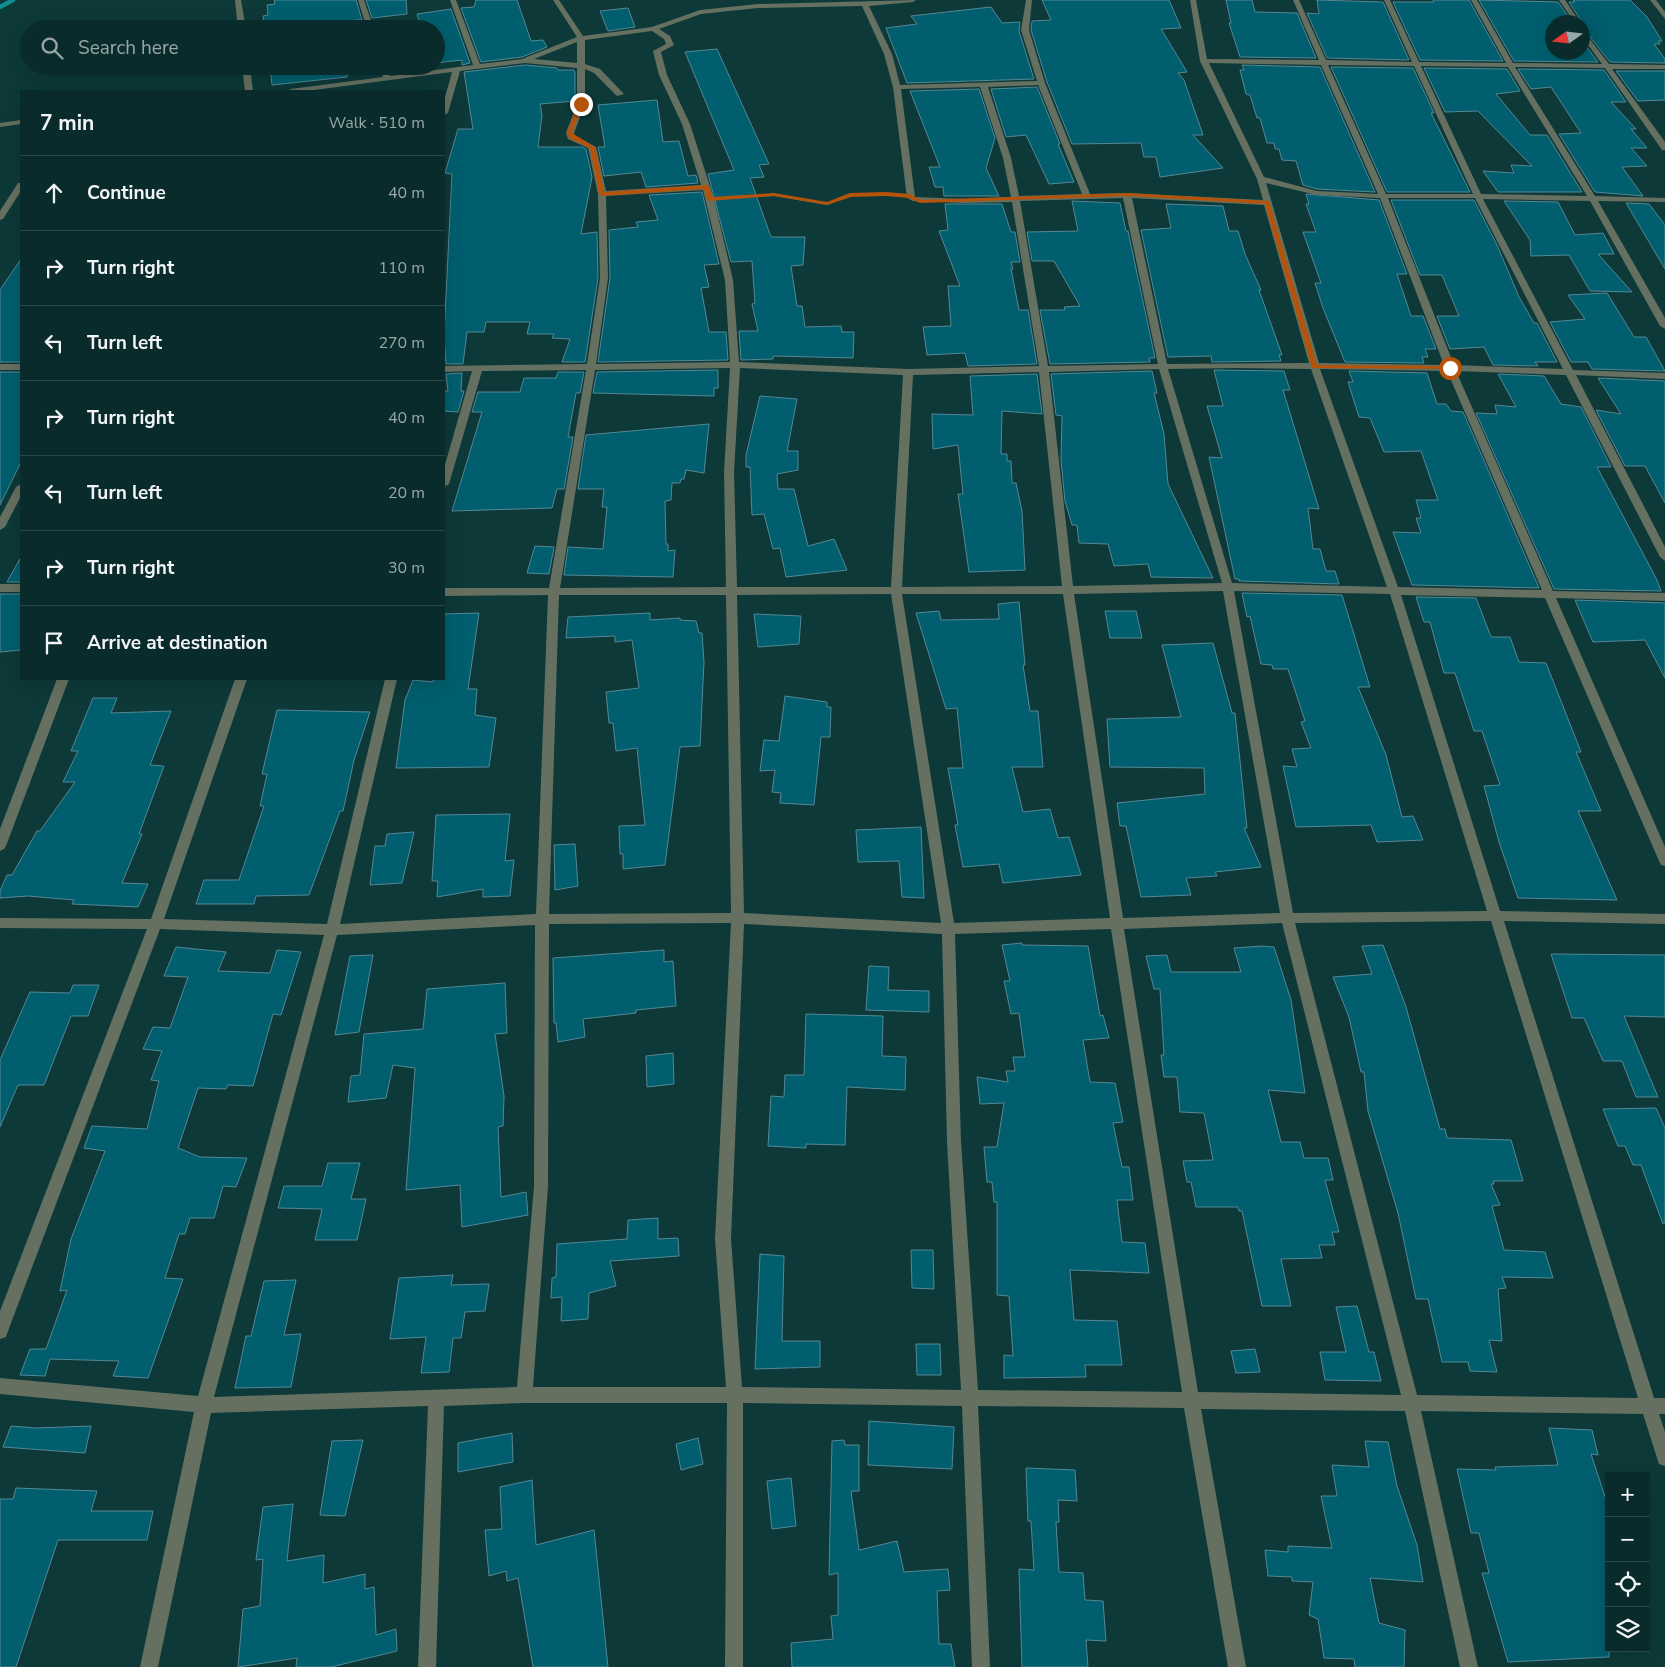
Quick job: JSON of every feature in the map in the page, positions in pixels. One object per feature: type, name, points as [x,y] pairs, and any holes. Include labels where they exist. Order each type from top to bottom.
[{"type":"street","points":[[238,0],[241,20]]},
{"type":"street","points":[[361,0],[368,20]]},
{"type":"street","points":[[453,0],[477,66]]},
{"type":"street","points":[[524,1395],[541,1186],[542,919],[554,592],[604,278],[602,194],[592,147],[571,137],[570,133],[581,104],[581,38],[556,0]]},
{"type":"street","points":[[523,61],[581,38],[653,29],[700,12],[758,6],[914,0]]},
{"type":"street","points":[[1029,0],[1024,30],[1041,83],[1087,196]]},
{"type":"street","points":[[1193,0],[1204,61],[1260,179],[1315,367],[1394,591],[1665,1458]]},
{"type":"street","points":[[1296,0],[1384,198],[1450,368],[1665,861]]},
{"type":"street","points":[[1387,0],[1478,196],[1665,557]]},
{"type":"street","points":[[1474,0],[1511,66],[1594,199],[1665,326]]},
{"type":"street","points":[[1562,0],[1572,15]]},
{"type":"street","points":[[1653,0],[1665,17]]},
{"type":"street","points":[[863,2],[888,54],[897,87],[910,196],[920,201],[1016,200],[1127,195],[1268,203]]},
{"type":"street","points":[[653,29],[667,38],[670,45],[657,51],[663,75],[686,124],[708,193],[729,280],[735,366],[729,472],[738,918],[723,1239],[735,1395],[734,1667]]},
{"type":"street","points":[[1590,43],[1665,148]]},
{"type":"street","points":[[445,70],[523,61],[582,66],[597,71],[620,94]]},
{"type":"street","points":[[1204,61],[1323,61],[1511,66],[1665,67]]},
{"type":"street","points":[[445,110],[458,68]]},
{"type":"street","points":[[247,75],[249,90]]},
{"type":"street","points":[[386,75],[387,79]]},
{"type":"street","points":[[318,90],[413,75]]},
{"type":"street","points":[[897,87],[1041,83]]},
{"type":"street","points":[[983,84],[1007,158],[1016,200],[1044,371],[1068,590],[1117,924],[1191,1400],[1237,1667]]},
{"type":"street","points":[[0,125],[20,122]]},
{"type":"street","points":[[1260,179],[1317,192],[1384,198],[1478,196],[1665,200]]},
{"type":"street","points":[[0,217],[20,186]]},
{"type":"street","points":[[602,194],[708,193]]},
{"type":"street","points":[[1127,195],[1163,367],[1228,587],[1287,918],[1411,1402],[1469,1667]]},
{"type":"street","points":[[445,369],[735,366],[908,372],[1044,371],[1163,367],[1315,367],[1569,371],[1665,376]]},
{"type":"street","points":[[0,367],[20,367]]},
{"type":"street","points":[[445,481],[478,368]]},
{"type":"street","points":[[908,372],[896,591],[948,929],[954,1142],[970,1397],[982,1667]]},
{"type":"street","points":[[0,527],[20,489]]},
{"type":"street","points":[[445,592],[1068,590],[1228,587],[1548,596],[1665,597]]},
{"type":"street","points":[[0,588],[20,588]]},
{"type":"street","points":[[0,846],[63,680]]},
{"type":"street","points":[[0,1331],[156,924],[241,680]]},
{"type":"street","points":[[149,1667],[204,1405],[332,930],[391,680]]},
{"type":"street","points":[[0,923],[156,924],[332,930],[542,919],[738,918],[948,929],[1287,918],[1496,916],[1665,919]]},
{"type":"street","points":[[0,1386],[204,1405],[524,1395],[735,1395],[1665,1406]]},
{"type":"street","points":[[427,1667],[436,1398]]},
{"type":"path","points":[[708,193],[774,195],[827,204],[850,195],[910,196]]},
{"type":"building","points":[[274,0],[356,0],[362,20],[264,20],[263,16],[268,15],[267,5],[275,4]]},
{"type":"building","points":[[366,0],[406,0],[407,14],[372,18]]},
{"type":"building","points":[[476,0],[517,0],[531,41],[543,40],[547,47],[522,57],[481,62],[461,8],[474,7]]},
{"type":"building","points":[[1042,0],[1169,0],[1181,28],[1161,29],[1187,72],[1178,73],[1184,80],[1203,135],[1193,135],[1223,168],[1160,177],[1156,157],[1144,157],[1141,143],[1072,144],[1047,82],[1031,30],[1032,21],[1051,20]]},
{"type":"building","points":[[1226,0],[1252,0],[1255,12],[1297,13],[1316,58],[1240,57],[1229,23],[1231,23]]},
{"type":"building","points":[[1317,0],[1383,2],[1409,60],[1327,58],[1307,13],[1319,14]]},
{"type":"building","points":[[1433,0],[1469,0],[1503,61],[1420,60],[1393,2],[1434,2]]},
{"type":"building","points":[[1479,0],[1558,2],[1567,15],[1545,15],[1545,60],[1590,60],[1590,52],[1598,62],[1514,61]]},
{"type":"building","points":[[1573,0],[1630,0],[1647,17],[1662,41],[1658,41],[1660,44],[1654,44],[1665,59],[1665,63],[1610,62],[1590,37],[1590,15],[1577,15],[1569,2],[1575,2]]},
{"type":"building","points":[[991,7],[1002,23],[1020,22],[1019,31],[1034,79],[907,83],[886,28],[917,24],[911,16]]},
{"type":"building","points":[[628,8],[635,27],[608,31],[600,11]]},
{"type":"building","points":[[451,9],[470,63],[462,65],[462,60],[445,62],[445,20],[419,20],[417,14]]},
{"type":"building","points":[[717,49],[769,164],[759,165],[764,177],[750,178],[771,237],[805,237],[803,265],[791,266],[797,306],[802,306],[805,327],[841,326],[842,332],[854,332],[853,358],[773,356],[773,359],[741,360],[739,331],[758,331],[752,304],[755,303],[752,261],[731,262],[708,174],[734,170],[685,52]]},
{"type":"building","points":[[525,65],[557,68],[558,70],[574,70],[575,72],[575,101],[540,104],[542,115],[538,147],[582,147],[586,149],[592,177],[581,234],[597,232],[598,278],[585,362],[562,362],[570,339],[552,338],[554,334],[527,334],[530,322],[486,322],[484,332],[467,332],[463,364],[446,364],[445,317],[452,174],[445,173],[458,129],[473,129],[464,72]]},
{"type":"building","points":[[1242,65],[1320,67],[1375,192],[1317,189],[1303,185],[1296,161],[1282,160],[1279,149],[1275,149],[1274,143],[1267,143],[1260,118],[1257,118],[1250,95],[1246,94],[1240,70],[1244,70]]},
{"type":"building","points":[[1331,67],[1413,68],[1434,113],[1431,113],[1470,192],[1387,192]]},
{"type":"building","points":[[1424,68],[1507,69],[1520,91],[1496,94],[1530,135],[1547,135],[1582,192],[1498,192],[1483,171],[1514,173],[1511,165],[1532,166],[1478,111],[1445,112]]},
{"type":"building","points":[[1518,69],[1604,70],[1626,102],[1611,102],[1636,129],[1631,129],[1647,148],[1631,148],[1647,166],[1622,167],[1643,196],[1595,192],[1559,134],[1581,133],[1551,87],[1531,89]]},
{"type":"building","points":[[1616,71],[1665,71],[1665,100],[1638,101]]},
{"type":"building","points":[[271,75],[347,75],[347,77],[272,85]]},
{"type":"building","points":[[1037,87],[1074,182],[1049,184],[1026,135],[1006,137],[991,89]]},
{"type":"building","points":[[979,89],[995,138],[986,168],[999,196],[944,196],[943,187],[935,187],[929,167],[940,167],[910,91]]},
{"type":"building","points":[[657,100],[663,142],[679,141],[688,176],[696,175],[698,183],[646,187],[641,172],[604,176],[598,147],[605,147],[598,105]]},
{"type":"building","points":[[702,192],[719,264],[704,265],[709,287],[701,288],[709,332],[726,332],[728,360],[598,362],[610,278],[609,230],[638,227],[636,222],[658,220],[649,195]]},
{"type":"building","points":[[1306,194],[1379,200],[1407,274],[1397,274],[1411,316],[1423,316],[1436,349],[1425,349],[1428,357],[1422,357],[1424,363],[1345,362],[1323,308],[1315,283],[1321,283],[1303,232],[1316,232],[1306,204],[1309,204]]},
{"type":"building","points":[[1391,200],[1474,200],[1497,245],[1519,297],[1534,323],[1537,323],[1557,362],[1535,362],[1538,366],[1493,365],[1484,347],[1450,349],[1437,316],[1459,316],[1442,275],[1420,275]]},
{"type":"building","points":[[1072,201],[1120,203],[1126,231],[1128,231],[1155,358],[1149,358],[1150,362],[1050,364],[1040,310],[1065,310],[1064,307],[1080,306],[1054,261],[1032,261],[1027,232],[1078,231]]},
{"type":"building","points":[[1504,201],[1558,202],[1575,235],[1603,233],[1614,254],[1598,254],[1632,292],[1590,291],[1569,255],[1531,256],[1530,240]]},
{"type":"building","points":[[1626,203],[1649,204],[1665,225],[1665,269]]},
{"type":"building","points":[[945,204],[1002,204],[1011,232],[1015,232],[1020,262],[1011,262],[1013,269],[1011,269],[1019,310],[1028,310],[1037,364],[968,366],[965,353],[927,355],[923,327],[951,326],[948,286],[960,286],[939,231],[948,230]]},
{"type":"building","points":[[1166,204],[1223,206],[1229,231],[1238,231],[1245,254],[1261,290],[1259,290],[1282,355],[1279,355],[1281,361],[1212,362],[1211,356],[1168,357],[1141,230],[1171,228]]},
{"type":"building","points":[[20,260],[20,362],[0,362],[0,290]]},
{"type":"building","points":[[1607,293],[1634,337],[1646,337],[1665,371],[1592,369],[1588,362],[1571,362],[1550,322],[1585,319],[1568,295]]},
{"type":"building","points":[[718,370],[718,388],[714,388],[714,396],[593,393],[597,372]]},
{"type":"building","points":[[1214,370],[1284,371],[1290,390],[1283,390],[1319,509],[1308,508],[1313,549],[1320,549],[1326,571],[1335,571],[1339,584],[1239,581],[1239,579],[1235,579],[1209,457],[1222,458],[1207,406],[1223,406]]},
{"type":"building","points":[[1152,371],[1157,393],[1154,393],[1164,434],[1168,484],[1213,578],[1151,577],[1148,564],[1114,566],[1108,544],[1079,543],[1077,525],[1072,525],[1065,501],[1061,460],[1062,416],[1056,415],[1051,374]]},
{"type":"building","points":[[1349,371],[1427,373],[1437,404],[1446,404],[1451,411],[1463,412],[1539,588],[1412,585],[1393,532],[1421,533],[1416,518],[1421,518],[1416,500],[1438,500],[1421,451],[1384,452],[1370,418],[1359,417],[1348,382],[1353,382]]},
{"type":"building","points":[[0,372],[20,372],[20,464],[0,505]]},
{"type":"building","points":[[558,372],[584,372],[580,393],[576,393],[568,437],[573,437],[564,489],[557,489],[552,508],[452,511],[482,412],[472,412],[478,392],[520,392],[524,378],[556,378]]},
{"type":"building","points":[[462,373],[461,391],[464,391],[458,412],[445,411],[445,391],[448,391],[446,374]]},
{"type":"building","points":[[1037,374],[1042,414],[1002,411],[1001,454],[1007,454],[1007,461],[1011,461],[1012,483],[1016,483],[1022,511],[1025,570],[969,572],[958,494],[963,494],[958,445],[933,449],[932,414],[973,415],[970,376]]},
{"type":"building","points":[[1498,374],[1544,376],[1561,404],[1581,407],[1611,467],[1597,467],[1661,591],[1554,589],[1476,413],[1497,414],[1495,405],[1516,407]]},
{"type":"building","points":[[1598,378],[1665,381],[1665,503],[1645,466],[1625,466],[1596,410],[1621,414]]},
{"type":"building","points":[[760,396],[797,399],[787,451],[798,451],[798,470],[777,474],[778,489],[794,489],[808,546],[834,539],[847,570],[786,577],[780,548],[773,549],[764,514],[752,515],[750,467],[746,467],[746,455]]},
{"type":"building","points":[[709,424],[704,473],[686,470],[684,479],[681,479],[680,483],[672,483],[671,500],[665,501],[666,544],[668,544],[668,551],[675,550],[673,577],[564,575],[568,547],[603,549],[607,507],[602,507],[604,489],[578,489],[586,435]]},
{"type":"building","points":[[535,546],[554,547],[549,574],[527,573]]},
{"type":"building","points":[[20,559],[20,582],[7,582]]},
{"type":"building","points":[[1242,593],[1342,595],[1370,687],[1358,687],[1386,755],[1402,817],[1413,816],[1423,840],[1377,842],[1371,825],[1296,827],[1283,766],[1297,767],[1292,749],[1311,748],[1301,722],[1305,721],[1288,669],[1273,669],[1272,665],[1261,664],[1250,616],[1247,617]]},
{"type":"building","points":[[0,594],[20,594],[20,650],[0,652]]},
{"type":"building","points":[[1416,597],[1476,598],[1491,637],[1510,637],[1519,662],[1546,663],[1581,752],[1576,752],[1601,811],[1578,811],[1617,900],[1518,898],[1499,842],[1484,786],[1500,785],[1482,731],[1474,731],[1455,673],[1444,673],[1430,622],[1424,622]]},
{"type":"building","points":[[1575,600],[1665,603],[1665,678],[1645,640],[1593,642]]},
{"type":"building","points":[[1019,602],[1025,665],[1023,665],[1030,711],[1038,711],[1043,767],[1012,767],[1023,812],[1050,809],[1058,838],[1069,837],[1081,875],[1003,883],[999,864],[963,867],[955,825],[958,825],[948,768],[963,768],[957,708],[946,709],[916,613],[939,611],[941,620],[999,619],[998,604]]},
{"type":"building","points":[[1105,611],[1136,611],[1142,638],[1110,638]]},
{"type":"building","points":[[479,613],[468,689],[477,689],[475,715],[496,718],[489,767],[396,768],[405,700],[413,680],[433,682],[434,680],[445,680],[445,614]]},
{"type":"building","points":[[650,613],[650,620],[680,618],[680,620],[696,621],[699,633],[702,633],[704,662],[700,746],[680,747],[665,865],[623,869],[623,854],[620,854],[619,826],[645,825],[637,748],[616,751],[613,723],[609,723],[606,692],[639,688],[632,640],[615,642],[615,636],[566,638],[568,617]]},
{"type":"building","points":[[754,614],[801,616],[799,644],[758,647]]},
{"type":"building","points":[[1213,643],[1232,713],[1235,713],[1247,828],[1244,828],[1261,867],[1215,872],[1217,876],[1186,878],[1191,895],[1141,897],[1126,826],[1120,826],[1117,803],[1205,794],[1204,768],[1110,767],[1107,719],[1181,717],[1162,645]]},
{"type":"building","points":[[785,696],[827,702],[827,707],[831,707],[830,737],[821,737],[814,805],[780,803],[781,793],[772,792],[775,770],[760,771],[764,740],[779,741]]},
{"type":"building","points":[[93,698],[117,698],[111,713],[171,711],[150,765],[164,766],[139,834],[142,834],[122,883],[148,884],[138,907],[72,904],[74,900],[28,896],[0,898],[0,891],[7,875],[12,875],[37,831],[40,831],[75,782],[63,782],[78,751],[71,751]]},
{"type":"building","points":[[277,710],[370,712],[354,760],[343,811],[340,811],[309,895],[256,896],[254,904],[196,904],[204,880],[239,880],[264,806],[260,806],[267,774],[262,774]]},
{"type":"building","points":[[510,814],[505,861],[514,860],[510,896],[483,897],[483,889],[437,897],[438,881],[432,881],[436,815]]},
{"type":"building","points":[[921,827],[924,898],[902,897],[899,861],[858,862],[856,830]]},
{"type":"building","points":[[414,832],[402,883],[370,885],[375,846],[385,846],[387,834]]},
{"type":"building","points":[[575,844],[578,886],[555,890],[554,845]]},
{"type":"building","points":[[1022,943],[1022,945],[1088,946],[1100,1016],[1103,1015],[1109,1038],[1083,1040],[1090,1082],[1115,1083],[1123,1122],[1113,1123],[1122,1167],[1129,1167],[1133,1200],[1117,1200],[1122,1242],[1145,1243],[1149,1273],[1070,1270],[1074,1320],[1117,1321],[1122,1365],[1085,1365],[1086,1377],[1004,1378],[1004,1355],[1013,1356],[1009,1296],[997,1295],[997,1202],[994,1202],[992,1182],[987,1182],[984,1147],[997,1147],[1004,1103],[980,1104],[977,1077],[1008,1082],[1006,1071],[1015,1071],[1013,1057],[1025,1057],[1019,1013],[1011,1014],[1004,981],[1010,981],[1002,945]]},
{"type":"building","points":[[1383,945],[1406,1007],[1440,1129],[1445,1129],[1447,1138],[1511,1140],[1523,1181],[1493,1181],[1494,1184],[1491,1184],[1500,1205],[1492,1206],[1504,1250],[1545,1252],[1553,1278],[1502,1277],[1506,1288],[1498,1289],[1502,1341],[1489,1340],[1497,1372],[1470,1371],[1468,1362],[1442,1362],[1428,1299],[1416,1299],[1398,1213],[1368,1111],[1364,1072],[1361,1072],[1349,1017],[1333,977],[1372,974],[1362,946]]},
{"type":"building","points":[[176,947],[226,952],[218,971],[270,973],[277,950],[301,952],[281,1015],[273,1014],[253,1086],[228,1085],[226,1089],[198,1088],[178,1148],[200,1157],[247,1158],[236,1187],[223,1186],[214,1218],[190,1218],[185,1234],[179,1234],[165,1278],[183,1279],[148,1378],[113,1376],[119,1361],[50,1359],[45,1376],[20,1375],[30,1349],[46,1349],[67,1290],[60,1291],[71,1239],[105,1151],[84,1148],[92,1126],[147,1129],[159,1081],[151,1080],[162,1051],[143,1049],[153,1027],[170,1028],[188,977],[164,976]]},
{"type":"building","points":[[1274,947],[1291,1000],[1305,1093],[1268,1090],[1281,1142],[1300,1142],[1304,1158],[1328,1158],[1333,1180],[1325,1180],[1339,1232],[1332,1232],[1335,1245],[1319,1245],[1322,1258],[1281,1259],[1291,1306],[1262,1306],[1242,1211],[1239,1211],[1238,1207],[1196,1207],[1191,1182],[1187,1182],[1183,1161],[1213,1160],[1204,1113],[1180,1112],[1177,1077],[1164,1077],[1161,1055],[1164,1055],[1160,989],[1154,989],[1146,956],[1167,955],[1171,972],[1241,972],[1234,948]]},
{"type":"building","points":[[664,950],[664,962],[673,961],[676,1006],[636,1010],[636,1013],[583,1019],[585,1037],[558,1042],[556,1023],[554,1023],[553,958]]},
{"type":"building","points":[[1551,954],[1665,955],[1665,1017],[1624,1016],[1658,1097],[1636,1097],[1622,1061],[1603,1061],[1584,1018],[1572,1018]]},
{"type":"building","points":[[373,955],[359,1032],[335,1035],[350,956]]},
{"type":"building","points":[[869,966],[889,967],[888,990],[929,991],[929,1012],[866,1010]]},
{"type":"building","points":[[505,983],[507,1033],[495,1034],[504,1096],[503,1126],[498,1127],[501,1197],[526,1192],[528,1215],[462,1227],[460,1185],[406,1190],[415,1068],[393,1065],[386,1098],[348,1102],[351,1076],[360,1075],[364,1034],[423,1029],[427,989]]},
{"type":"building","points":[[73,985],[99,985],[88,1016],[71,1016],[44,1085],[18,1085],[0,1127],[0,1060],[30,992],[70,993]]},
{"type":"building","points":[[806,1014],[883,1016],[882,1056],[906,1057],[905,1090],[847,1087],[845,1145],[806,1144],[806,1148],[768,1146],[771,1096],[784,1097],[785,1075],[804,1075]]},
{"type":"building","points":[[673,1053],[674,1084],[647,1087],[646,1056]]},
{"type":"building","points":[[1656,1108],[1665,1128],[1665,1223],[1663,1224],[1641,1165],[1633,1165],[1625,1146],[1618,1146],[1603,1109]]},
{"type":"building","points":[[328,1163],[360,1163],[351,1199],[366,1199],[357,1240],[315,1240],[322,1209],[278,1208],[284,1186],[322,1186]]},
{"type":"building","points":[[658,1218],[658,1239],[678,1238],[679,1256],[610,1261],[616,1286],[589,1293],[588,1319],[561,1321],[562,1297],[551,1298],[552,1278],[556,1277],[557,1244],[627,1239],[628,1220]]},
{"type":"building","points":[[911,1250],[933,1250],[934,1289],[912,1288]]},
{"type":"building","points":[[760,1254],[784,1256],[782,1341],[820,1341],[820,1367],[755,1369]]},
{"type":"building","points":[[453,1275],[451,1285],[489,1284],[485,1311],[465,1312],[461,1338],[453,1338],[449,1372],[421,1373],[426,1337],[390,1339],[399,1278]]},
{"type":"building","points":[[296,1280],[284,1335],[301,1334],[291,1387],[235,1388],[246,1336],[251,1336],[264,1281]]},
{"type":"building","points":[[1357,1306],[1369,1352],[1374,1352],[1381,1381],[1325,1380],[1320,1352],[1346,1352],[1336,1307]]},
{"type":"building","points":[[916,1344],[940,1344],[941,1375],[917,1375]]},
{"type":"building","points":[[1255,1349],[1260,1372],[1236,1373],[1231,1351]]},
{"type":"building","points":[[869,1421],[954,1427],[952,1469],[868,1465]]},
{"type":"building","points":[[11,1426],[36,1428],[91,1426],[85,1453],[3,1447]]},
{"type":"building","points":[[1549,1428],[1592,1430],[1598,1455],[1591,1454],[1605,1497],[1605,1652],[1609,1652],[1609,1657],[1508,1662],[1482,1573],[1489,1573],[1479,1533],[1471,1533],[1457,1469],[1496,1470],[1495,1467],[1558,1465]]},
{"type":"building","points":[[512,1433],[513,1462],[458,1472],[458,1443]]},
{"type":"building","points":[[698,1438],[703,1464],[681,1470],[676,1444]]},
{"type":"building","points":[[363,1440],[345,1516],[320,1515],[332,1441]]},
{"type":"building","points":[[844,1440],[845,1445],[859,1445],[859,1491],[851,1491],[859,1550],[897,1541],[904,1572],[948,1569],[950,1590],[937,1591],[939,1644],[951,1644],[955,1667],[792,1667],[791,1643],[833,1639],[831,1616],[838,1615],[838,1573],[829,1575],[832,1441]]},
{"type":"building","points":[[1365,1441],[1388,1442],[1397,1486],[1417,1545],[1423,1582],[1370,1578],[1379,1623],[1405,1630],[1404,1667],[1355,1667],[1354,1659],[1324,1658],[1318,1619],[1309,1615],[1313,1582],[1292,1581],[1292,1577],[1268,1576],[1265,1550],[1288,1552],[1288,1546],[1332,1548],[1321,1496],[1337,1496],[1332,1465],[1369,1467]]},
{"type":"building","points":[[1026,1468],[1075,1470],[1077,1501],[1058,1500],[1059,1522],[1056,1522],[1059,1572],[1083,1573],[1085,1600],[1103,1601],[1106,1641],[1086,1640],[1088,1667],[1022,1667],[1019,1569],[1034,1570],[1031,1521],[1028,1521]]},
{"type":"building","points":[[791,1478],[796,1526],[772,1529],[767,1481]]},
{"type":"building","points":[[532,1480],[536,1545],[594,1530],[608,1667],[533,1667],[518,1578],[507,1581],[506,1571],[489,1576],[485,1530],[502,1529],[500,1487]]},
{"type":"building","points":[[16,1488],[97,1491],[91,1511],[153,1511],[147,1540],[58,1540],[16,1667],[0,1667],[0,1499],[13,1499]]},
{"type":"building","points":[[293,1504],[287,1561],[324,1555],[323,1583],[365,1574],[365,1589],[374,1587],[376,1635],[396,1629],[397,1651],[331,1667],[296,1667],[297,1658],[238,1667],[243,1609],[260,1606],[263,1559],[256,1560],[263,1507]]},
{"type":"waterway","points":[[0,7],[13,0]]},
{"type":"route","points":[[581,104],[570,133],[571,137],[592,147],[602,194],[707,187],[710,199],[758,194],[812,200],[827,204],[850,195],[859,194],[910,196],[920,201],[1016,200],[1127,195],[1268,203],[1315,367],[1450,368]]}]
